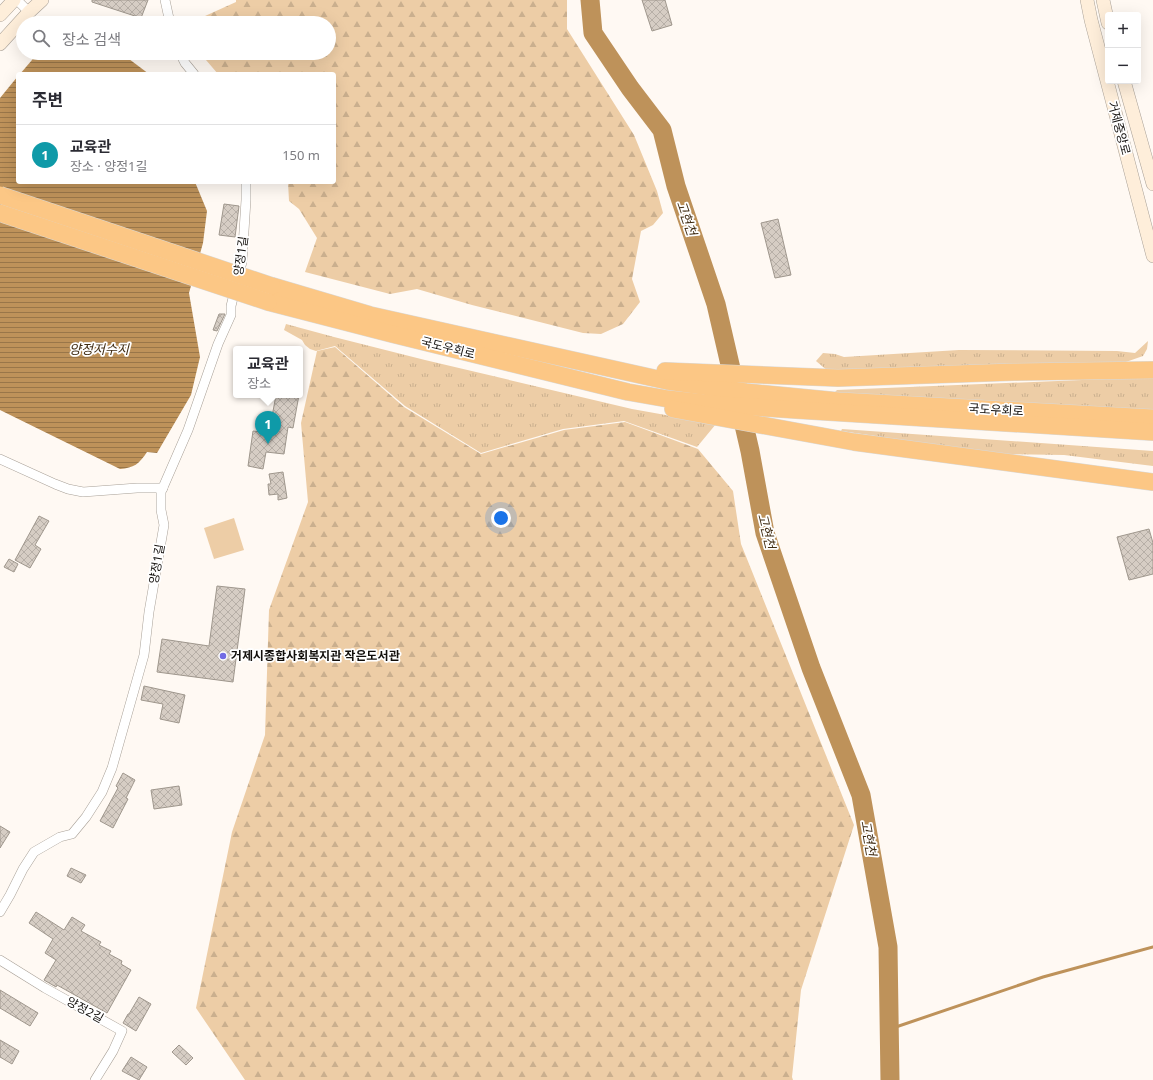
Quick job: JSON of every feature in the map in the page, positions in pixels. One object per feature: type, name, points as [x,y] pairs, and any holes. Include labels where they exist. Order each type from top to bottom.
[{"type":"highway","points":[[0,195],[270,294]]},
{"type":"highway","points":[[0,213],[270,294]]},
{"type":"highway","name":"국도우회로","points":[[270,294],[625,371]]},
{"type":"highway","name":"국도우회로","points":[[270,294],[392,334],[628,392]]},
{"type":"highway","points":[[1122,371],[1141,365],[1153,358]]},
{"type":"highway","points":[[625,371],[658,370],[838,378],[993,372],[1153,370]]},
{"type":"highway","points":[[625,371],[666,381],[840,407]]},
{"type":"highway","points":[[628,392],[668,399],[723,405],[840,407]]},
{"type":"highway","points":[[628,392],[677,411],[832,438],[1153,482]]},
{"type":"highway","name":"국도우회로","points":[[840,407],[1153,418]]},
{"type":"highway","name":"국도우회로","points":[[840,407],[1153,432]]},
{"type":"highway","points":[[1024,465],[1048,461],[1153,473]]},
{"type":"main road","points":[[0,15],[14,0]]},
{"type":"main road","points":[[25,16],[42,0]]},
{"type":"main road","name":"거제중앙로","points":[[1088,0],[1091,20],[1150,230],[1153,256]]},
{"type":"main road","points":[[1103,0],[1106,12]]},
{"type":"main road","points":[[0,44],[16,26]]},
{"type":"main road","name":"거제중앙로","points":[[1125,84],[1153,184]]},
{"type":"street","points":[[17,0],[29,12]]},
{"type":"street","points":[[165,0],[168,16]]},
{"type":"street","points":[[183,60],[192,72]]},
{"type":"street","name":"양정1길","points":[[0,912],[34,852],[60,837],[72,834],[86,817],[102,792],[112,768],[144,655],[148,612],[164,525],[161,510],[161,492],[188,430],[218,344],[231,315],[231,306],[242,262],[246,184]]},
{"type":"street","points":[[0,459],[55,484],[68,489],[83,492],[137,488],[163,488]]},
{"type":"street","name":"양정2길","points":[[0,960],[45,988],[122,1031],[113,1051],[96,1080]]},
{"type":"green space","points":[[236,0],[567,0],[567,29],[634,135],[657,191],[663,213],[653,225],[641,231],[632,279],[640,302],[623,324],[601,334],[583,333],[472,305],[417,289],[390,294],[305,272],[317,238],[299,209],[289,201],[288,184],[336,184],[336,72],[216,72],[206,60],[336,60],[336,16],[205,16],[236,2]]},
{"type":"green space","points":[[286,324],[425,360],[632,409],[716,424],[697,447],[624,421],[563,429],[481,453],[405,406],[335,346],[316,351],[310,349],[302,340],[284,330]]},
{"type":"green space","points":[[1148,341],[1147,349],[1143,356],[1123,363],[829,372],[816,361],[823,353],[835,354],[844,357],[959,350],[1117,351],[1135,353]]},
{"type":"green space","points":[[335,347],[404,407],[481,454],[564,430],[625,422],[698,449],[733,491],[741,544],[854,825],[801,990],[792,1077],[793,1080],[245,1080],[196,1008],[232,832],[265,735],[269,610],[308,502],[301,423],[317,351]]},
{"type":"green space","points":[[1153,377],[1153,415],[834,393],[837,390]]},
{"type":"green space","points":[[842,429],[1153,451],[1153,466],[1064,455],[1006,454],[841,431]]},
{"type":"green space","points":[[234,518],[244,550],[214,559],[204,528]]},
{"type":"water","points":[[32,60],[130,60],[146,72],[22,72]]},
{"type":"water","name":"양정저수지","points":[[16,78],[16,184],[196,184],[207,211],[203,243],[189,293],[200,357],[191,395],[157,453],[147,452],[139,462],[129,468],[120,469],[0,410],[0,98]]},
{"type":"building","points":[[92,0],[148,0],[142,16],[135,16],[92,2]]},
{"type":"building","points":[[642,0],[665,0],[672,25],[652,31]]},
{"type":"building","points":[[224,204],[239,206],[235,237],[219,235]]},
{"type":"building","points":[[778,219],[791,275],[775,278],[761,223]]},
{"type":"building","points":[[219,314],[225,314],[217,331],[213,330]]},
{"type":"building","points":[[275,398],[298,398],[293,428],[288,427],[284,454],[266,452],[263,469],[248,466],[253,431],[269,433]]},
{"type":"building","points":[[283,472],[287,498],[278,500],[278,494],[269,495],[268,484],[271,484],[269,474]]},
{"type":"building","points":[[39,516],[49,521],[35,545],[41,549],[30,568],[15,560]]},
{"type":"building","points":[[1149,529],[1153,543],[1153,574],[1129,580],[1117,537]]},
{"type":"building","points":[[9,559],[18,564],[14,572],[4,567]]},
{"type":"building","points":[[217,586],[245,589],[233,682],[157,672],[162,639],[209,646]]},
{"type":"building","points":[[144,686],[185,695],[179,723],[160,719],[163,704],[141,700]]},
{"type":"building","points":[[123,773],[135,780],[126,798],[128,799],[113,828],[100,821],[118,788],[116,786]]},
{"type":"building","points":[[179,786],[182,805],[154,809],[151,790]]},
{"type":"building","points":[[0,826],[10,832],[0,848]]},
{"type":"building","points":[[71,868],[86,875],[81,883],[67,876]]},
{"type":"building","points":[[36,912],[64,930],[72,917],[85,925],[81,931],[101,942],[99,945],[111,951],[109,954],[122,961],[121,964],[131,970],[107,1013],[57,985],[56,987],[44,980],[56,960],[45,953],[53,939],[29,923]]},
{"type":"building","points":[[0,990],[38,1013],[30,1026],[0,1008]]},
{"type":"building","points":[[139,997],[151,1004],[136,1031],[123,1023]]},
{"type":"building","points":[[0,1040],[19,1051],[12,1064],[0,1057]]},
{"type":"building","points":[[179,1045],[193,1058],[186,1065],[172,1052]]},
{"type":"building","points":[[131,1057],[147,1067],[139,1080],[122,1071]]},
{"type":"waterway","name":"고현천","points":[[590,0],[593,33],[630,88],[662,130],[676,186],[716,304],[750,451],[765,533],[811,668],[861,795],[888,947],[890,1080]]},
{"type":"waterway","points":[[890,1029],[1043,977],[1153,947]]},
{"type":"place","name":"교육관","points":[[268,444]]},
{"type":"place","name":"거제시종합사회복지관 작은도서관","points":[[223,656]]}]
